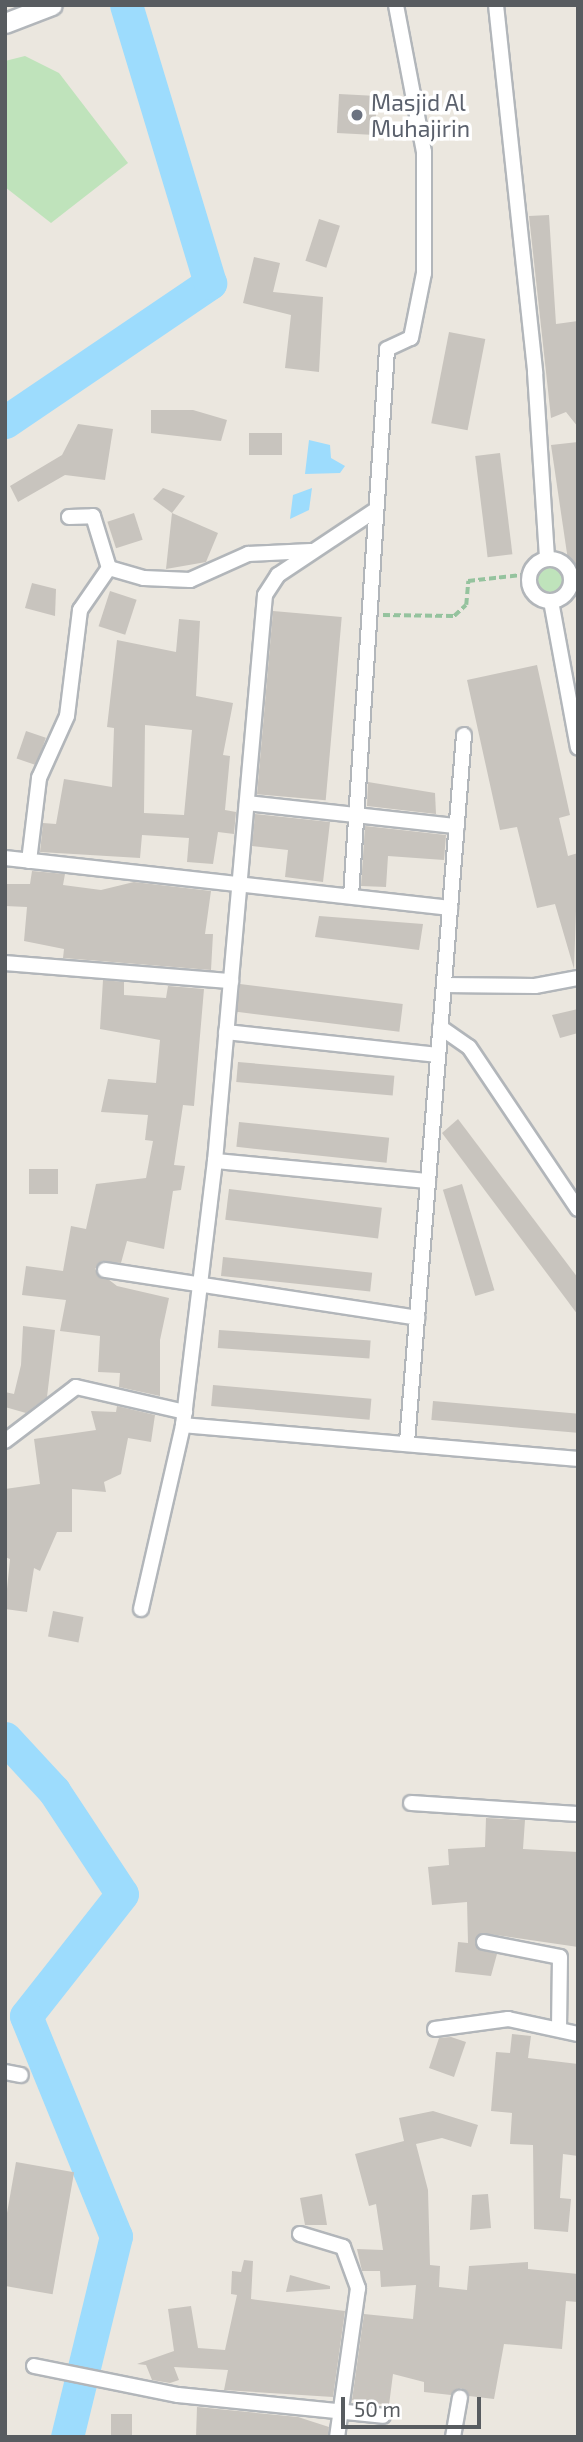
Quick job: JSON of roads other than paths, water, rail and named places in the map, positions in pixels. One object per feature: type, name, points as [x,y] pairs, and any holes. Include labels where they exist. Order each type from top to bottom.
[{"type":"street","points":[[14,16],[52,5]]},
{"type":"street","points":[[351,896],[366,614],[387,349],[411,338],[424,273],[424,152],[396,5]]},
{"type":"street","points":[[496,5],[534,358],[547,559]]},
{"type":"street","points":[[141,1609],[184,1418],[200,1288],[215,1161],[265,595],[278,575],[374,511]]},
{"type":"street","points":[[69,517],[93,516],[109,568]]},
{"type":"street","points":[[109,568],[172,582],[205,576],[248,554],[311,551]]},
{"type":"street","points":[[547,559],[563,563],[574,577],[564,596],[551,601],[535,595],[530,573],[547,559]]},
{"type":"street","points":[[29,861],[39,778],[66,716],[80,610],[109,568]]},
{"type":"street","points":[[551,601],[578,748]]},
{"type":"street","points":[[407,1442],[464,735]]},
{"type":"street","points":[[247,803],[457,826]]},
{"type":"street","points":[[5,859],[450,908]]},
{"type":"street","points":[[5,963],[231,981]]},
{"type":"street","points":[[444,985],[535,986],[578,978]]},
{"type":"street","points":[[440,1027],[469,1047],[578,1209]]},
{"type":"street","points":[[226,1032],[438,1055]]},
{"type":"street","points":[[215,1161],[428,1181]]},
{"type":"street","points":[[105,1270],[200,1288],[417,1318]]},
{"type":"street","points":[[5,1441],[76,1387],[184,1418],[578,1459]]},
{"type":"street","points":[[411,1803],[578,1814]]},
{"type":"street","points":[[484,1942],[560,1957],[559,2027]]},
{"type":"street","points":[[435,2029],[508,2019],[559,2027],[578,2034]]},
{"type":"street","points":[[5,2072],[21,2074]]},
{"type":"street","points":[[300,2234],[343,2246],[356,2277],[337,2437]]},
{"type":"street","points":[[34,2366],[107,2376],[178,2395],[383,2416]]},
{"type":"street","points":[[453,2437],[460,2398]]},
{"type":"water","points":[[309,440],[330,445],[331,458],[345,466],[340,473],[305,474]]},
{"type":"water","points":[[312,488],[309,510],[290,519],[293,495]]},
{"type":"waterway","points":[[5,422],[210,283],[126,5]]},
{"type":"waterway","points":[[5,1738],[54,1791],[122,1894],[26,2016],[116,2236],[67,2437]]},
{"type":"place","name":"Masjid Al Muhajirin","points":[[357,115]]}]
